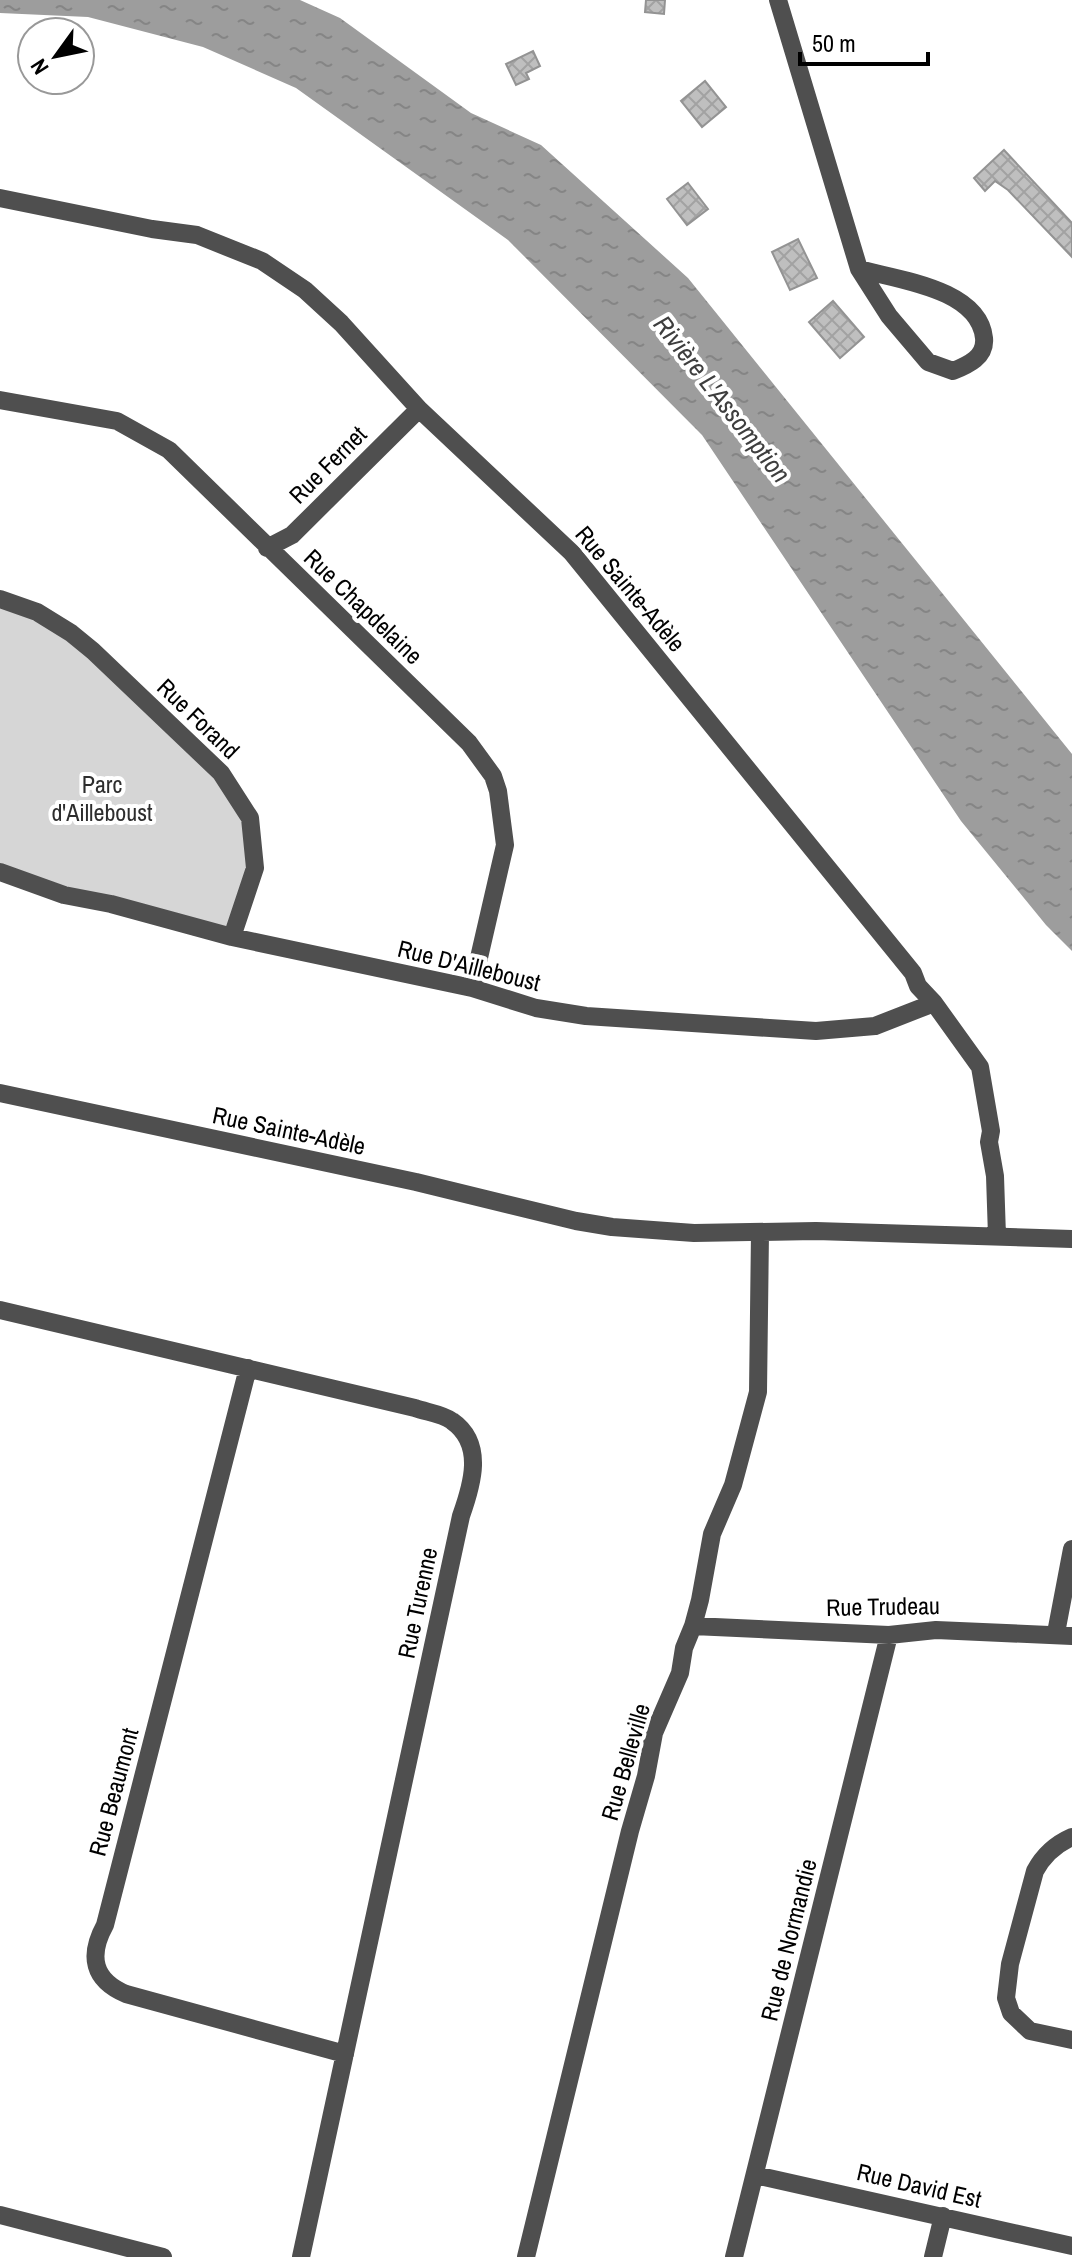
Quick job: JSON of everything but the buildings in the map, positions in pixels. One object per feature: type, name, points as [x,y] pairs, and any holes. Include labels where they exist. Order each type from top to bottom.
[{"type":"street","points":[[778,0],[859,269],[889,316],[928,362],[953,371],[973,362],[984,346],[982,326],[970,307],[947,293],[859,269]]},
{"type":"street","name":"Rue Sainte-Adèle","points":[[0,198],[152,229],[197,235],[262,261],[305,290],[341,323],[419,409],[572,553],[913,973],[918,986],[980,1067],[991,1131],[989,1142],[995,1176],[997,1236]]},
{"type":"street","name":"Rue Chapdelaine","points":[[0,400],[125,424],[183,461],[267,548],[469,743],[493,776],[505,845],[472,988]]},
{"type":"street","name":"Rue Fernet","points":[[267,548],[292,535],[419,409]]},
{"type":"street","name":"Rue Forand","points":[[0,599],[37,612],[85,644],[221,773],[239,798],[250,818],[255,868],[232,937]]},
{"type":"street","name":"Rue D'Ailleboust","points":[[0,872],[64,895],[111,904],[232,937],[472,988],[536,1008],[586,1016],[816,1031],[875,1026],[934,1003]]},
{"type":"street","name":"Rue Sainte-Adèle","points":[[0,1093],[612,1227],[694,1233],[816,1231],[1072,1239]]},
{"type":"street","name":"Rue Belleville","points":[[526,2257],[646,1776],[654,1733],[680,1673],[712,1534],[733,1485],[758,1392],[760,1233]]},
{"type":"street","name":"Rue Turenne","points":[[0,1310],[415,1408],[452,1420],[466,1435],[474,1451],[468,1496],[461,1516],[301,2257]]},
{"type":"street","name":"Rue Beaumont","points":[[248,1368],[95,1960],[104,1982],[126,1994],[345,2054]]},
{"type":"street","points":[[1064,1634],[1072,1549]]},
{"type":"street","name":"Rue Trudeau","points":[[693,1626],[889,1635],[936,1630],[1064,1634]]},
{"type":"street","name":"Rue de Normandie","points":[[734,2257],[889,1635]]},
{"type":"street","points":[[1072,1837],[1053,1848],[1035,1871],[1010,1964],[1006,1998],[1011,2013],[1030,2031],[1072,2040]]},
{"type":"street","name":"Rue David Est","points":[[755,2175],[1072,2246]]},
{"type":"street","points":[[0,2215],[163,2257]]},
{"type":"street","points":[[933,2257],[943,2216]]},
{"type":"green space","name":"Parc d'Ailleboust","points":[[0,599],[44,617],[239,798],[255,868],[232,937],[0,872]]},
{"type":"water","name":"Rivière L'Assomption","points":[[0,0],[300,0],[340,18],[471,113],[541,145],[688,278],[1072,754],[1072,951],[1046,925],[961,821],[702,435],[508,240],[296,88],[203,47],[96,19],[96,16],[0,13]]}]
